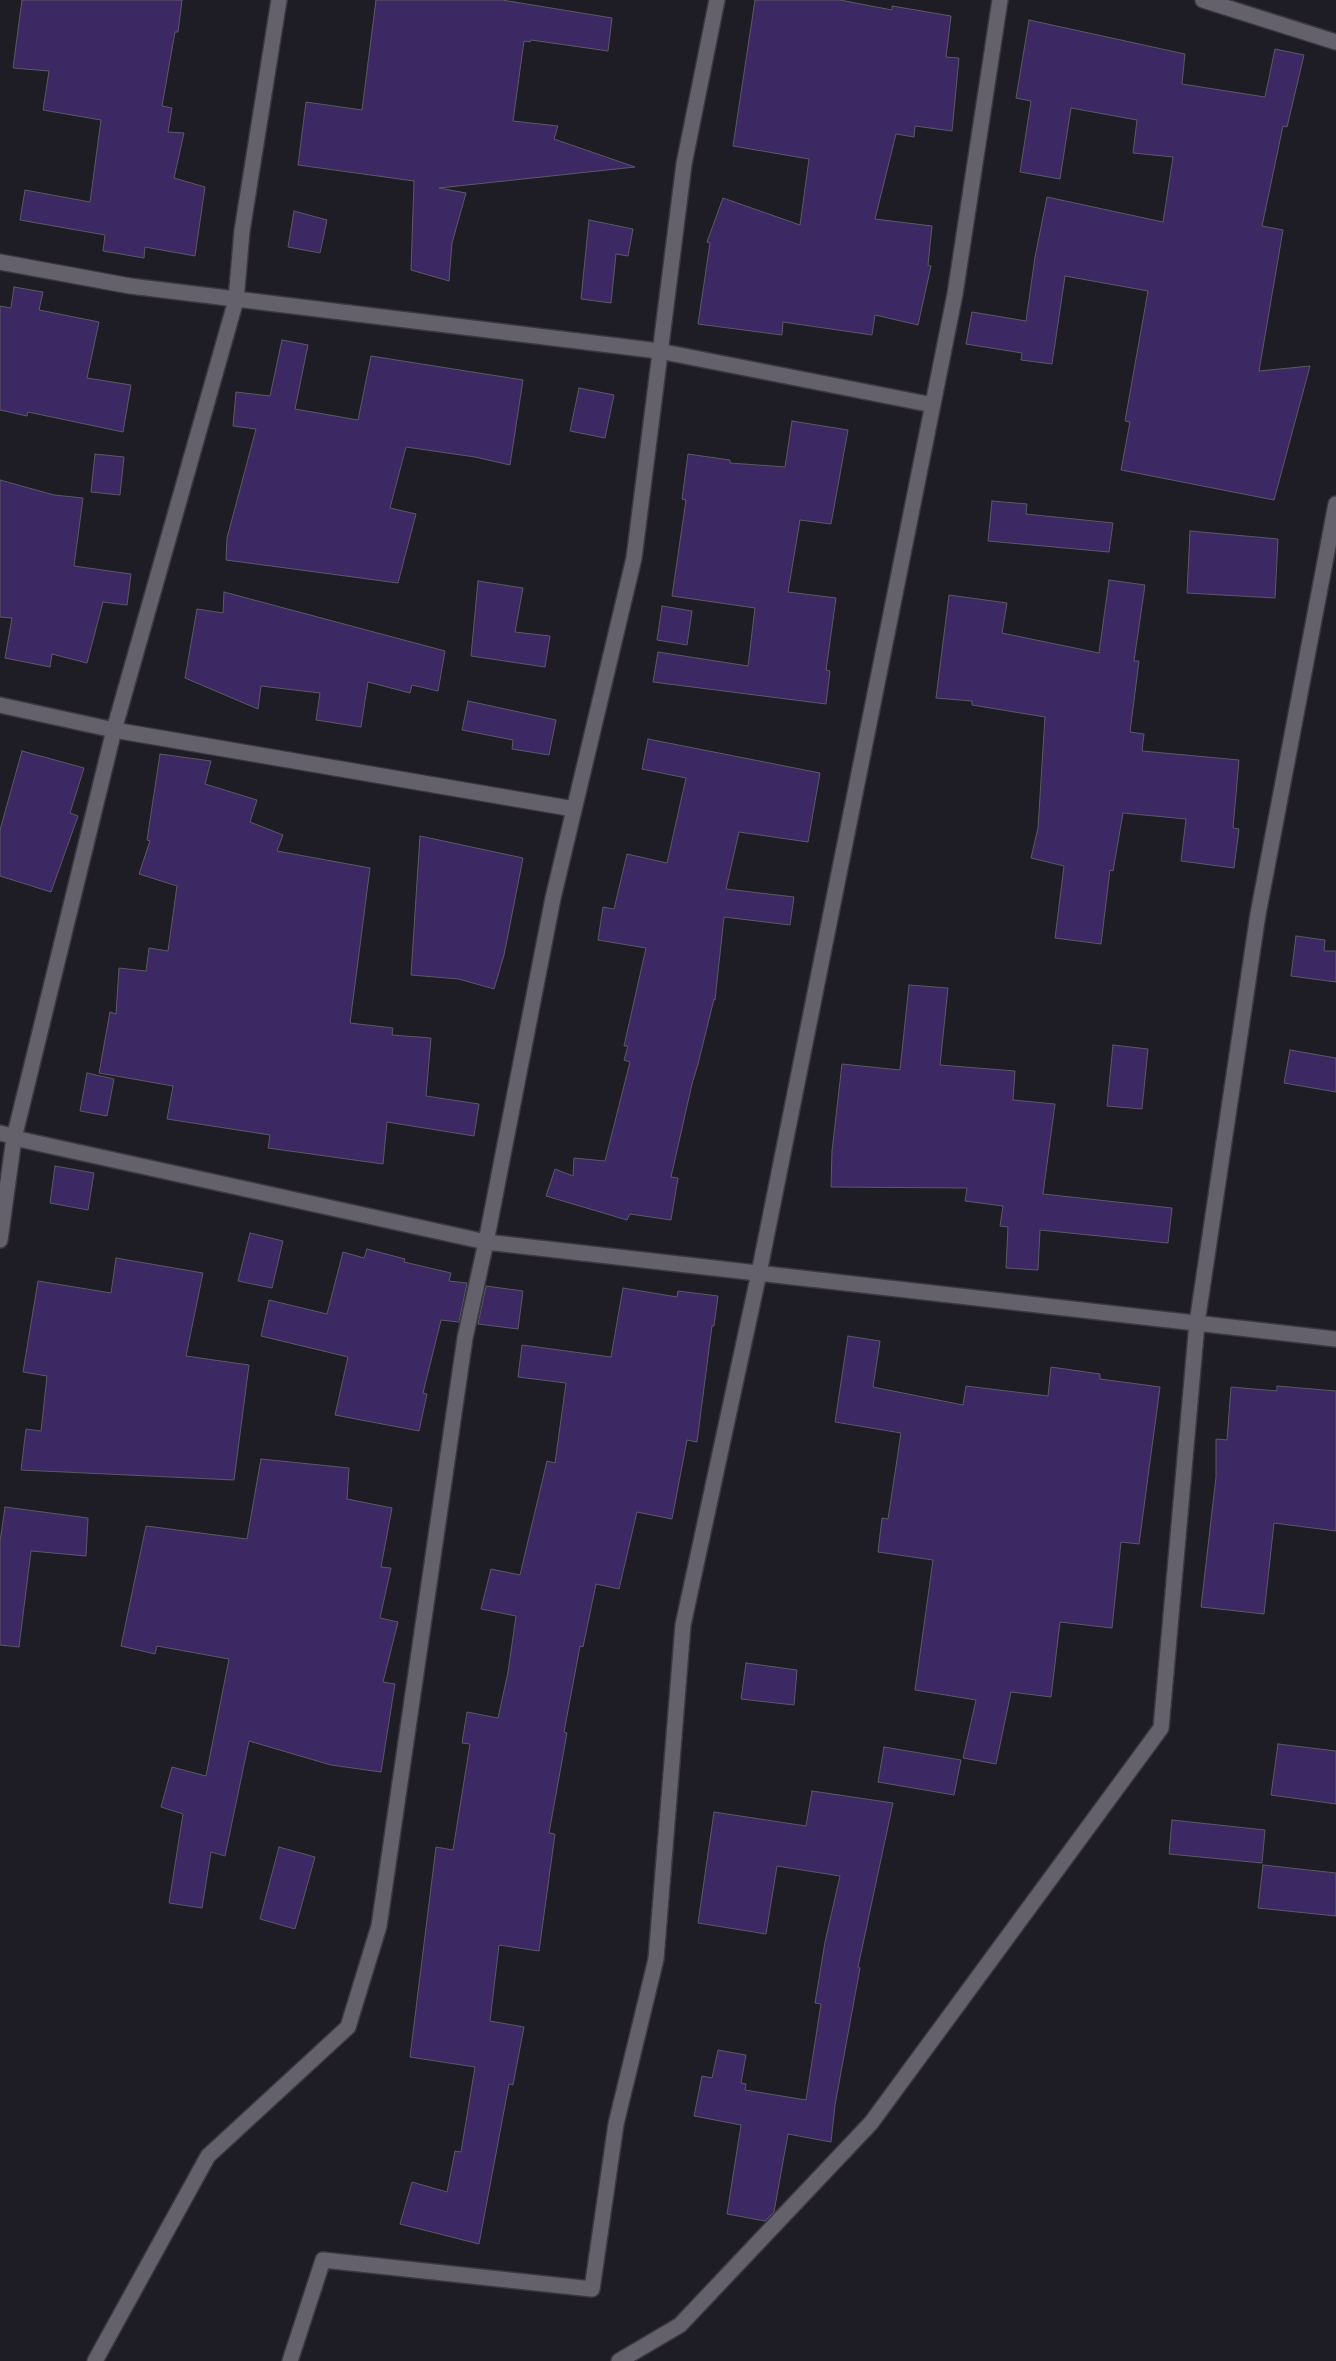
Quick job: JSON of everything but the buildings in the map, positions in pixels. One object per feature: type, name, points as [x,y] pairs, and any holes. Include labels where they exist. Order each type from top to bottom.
[{"type":"street","points":[[0,1240],[7,1136],[114,730],[236,300],[242,231],[279,0]]},
{"type":"street","points":[[95,2361],[208,2156],[348,2027],[379,1926],[465,1338],[486,1242],[553,898],[634,558],[684,164],[717,0]]},
{"type":"street","points":[[290,2361],[323,2260],[592,2289],[616,2124],[656,1959],[683,1625],[759,1273],[955,294],[1000,0]]},
{"type":"street","points":[[1202,0],[1336,42]]},
{"type":"street","points":[[0,262],[130,286],[660,351],[933,405]]},
{"type":"street","points":[[619,2361],[680,2324],[871,2123],[1160,1728],[1197,1323],[1258,914],[1336,504]]},
{"type":"street","points":[[0,705],[114,730],[574,809]]},
{"type":"street","points":[[7,1136],[486,1242],[1336,1339]]}]
